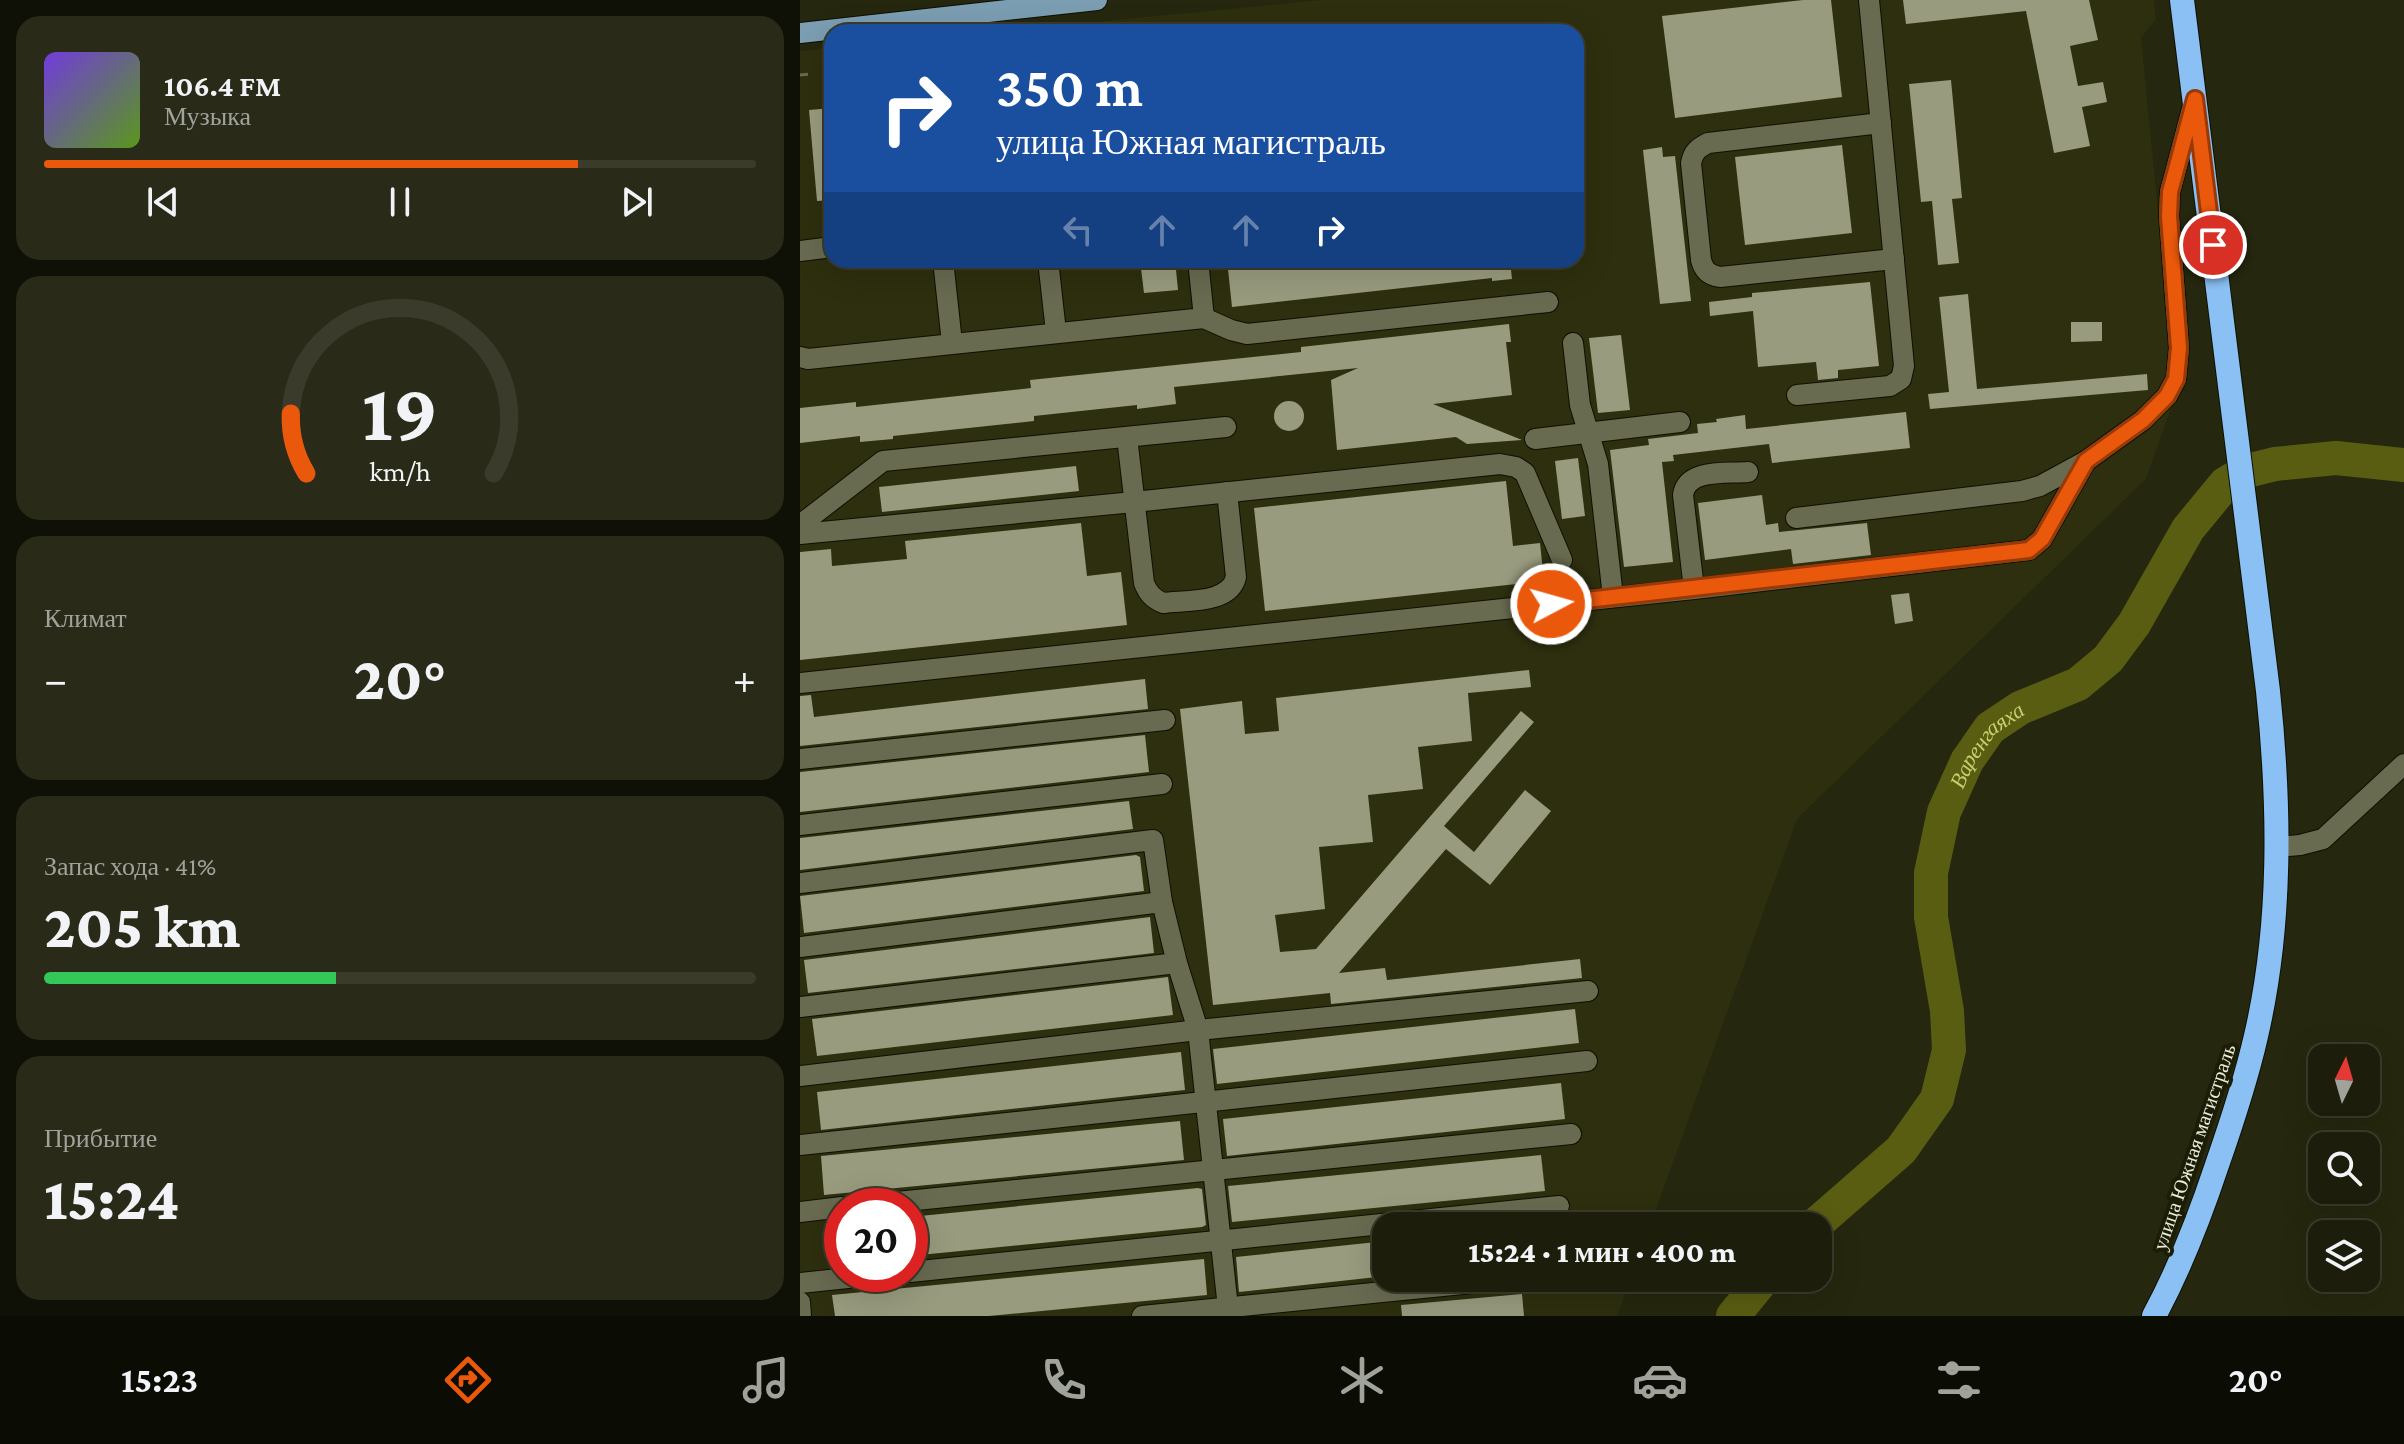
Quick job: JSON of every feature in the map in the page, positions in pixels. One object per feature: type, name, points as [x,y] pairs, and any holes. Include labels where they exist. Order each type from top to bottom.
[{"type":"highway","points":[[2182,0],[2195,99]]},
{"type":"highway","name":"улица Южная магистраль","points":[[2154,1316],[2190,1238],[2246,1076],[2257,1034],[2269,960],[2276,847],[2273,735],[2195,99]]},
{"type":"main road","points":[[881,24],[1097,0]]},
{"type":"main road","points":[[800,33],[824,30]]},
{"type":"street","points":[[1797,395],[1890,386],[1901,379],[1904,366],[1869,0]]},
{"type":"street","points":[[1796,518],[2022,491],[2040,486],[2086,461],[2143,420],[2167,396],[2176,379],[2179,348],[2170,192],[2195,99]]},
{"type":"street","points":[[1881,123],[1708,143],[1693,154],[1694,191],[1701,260],[1704,269],[1711,275],[1720,277],[1894,259]]},
{"type":"street","points":[[800,251],[824,248]]},
{"type":"street","points":[[944,268],[952,343]]},
{"type":"street","points":[[1049,268],[1056,332]]},
{"type":"street","points":[[1199,268],[1204,318]]},
{"type":"street","points":[[800,357],[808,359],[1204,318],[1247,334],[1548,302]]},
{"type":"street","points":[[1573,343],[1580,405],[1598,464],[1613,597]]},
{"type":"street","points":[[1535,439],[1680,422]]},
{"type":"street","points":[[800,525],[883,461],[1226,427]]},
{"type":"street","points":[[1127,437],[1144,583],[1148,594],[1163,603],[1215,597],[1227,594],[1234,586],[1236,577],[1227,492]]},
{"type":"street","points":[[800,683],[1694,589],[2029,550],[2042,539],[2086,461]]},
{"type":"street","points":[[800,534],[1500,464],[1516,467],[1525,473],[1562,560]]},
{"type":"street","points":[[1694,589],[1684,486],[1695,477],[1748,472]]},
{"type":"street","points":[[800,759],[1165,720]]},
{"type":"street","points":[[2276,847],[2323,839],[2404,764]]},
{"type":"street","points":[[800,825],[1162,784]]},
{"type":"street","points":[[800,883],[1153,840],[1162,902],[1198,1030],[1228,1308]]},
{"type":"street","points":[[800,947],[1162,902]]},
{"type":"street","points":[[800,1007],[1177,963]]},
{"type":"street","points":[[800,1076],[1198,1030],[1588,991]]},
{"type":"street","points":[[800,1145],[1587,1061]]},
{"type":"street","points":[[928,1199],[1571,1134]]},
{"type":"street","points":[[928,1270],[1559,1206]]},
{"type":"street","points":[[800,1212],[824,1209]]},
{"type":"street","points":[[800,1283],[824,1280]]},
{"type":"street","points":[[1142,1316],[1385,1292]]},
{"type":"street","points":[[800,1302],[801,1316]]},
{"type":"path","points":[[800,75],[811,74]]},
{"type":"shaded area","points":[[1320,0],[2154,0],[2156,19],[2141,38],[2176,394],[2146,479],[1797,819],[1655,1212],[1372,1212],[1372,1292],[1626,1292],[1617,1316],[800,1316],[800,51],[824,49],[824,268],[1584,268],[1584,24],[1075,24]]},
{"type":"building","points":[[1803,0],[1831,0],[1842,97],[1675,118],[1662,16]]},
{"type":"building","points":[[1903,0],[2089,0],[2098,40],[2070,46],[2078,86],[2103,82],[2107,102],[2082,107],[2090,146],[2054,153],[2026,11],[1906,24]]},
{"type":"building","points":[[1951,80],[1962,198],[1952,199],[1959,263],[1938,265],[1932,201],[1921,202],[1909,84]]},
{"type":"building","points":[[824,109],[824,201],[817,201],[809,110]]},
{"type":"building","points":[[1842,145],[1852,233],[1745,245],[1735,157]]},
{"type":"building","points":[[1662,147],[1663,157],[1675,156],[1691,301],[1660,304],[1643,150]]},
{"type":"building","points":[[1141,268],[1176,268],[1178,290],[1144,293]]},
{"type":"building","points":[[1228,268],[1511,268],[1512,279],[1492,281],[1492,278],[1232,307]]},
{"type":"building","points":[[1870,282],[1879,366],[1838,370],[1838,378],[1818,380],[1816,362],[1758,367],[1753,311],[1710,316],[1709,302],[1752,297],[1752,293]]},
{"type":"building","points":[[1968,294],[1977,389],[2147,374],[2148,390],[1930,409],[1928,394],[1949,392],[1939,297]]},
{"type":"building","points":[[2071,322],[2102,322],[2102,341],[2071,342]]},
{"type":"building","points":[[1509,324],[1511,342],[1506,342],[1512,395],[1433,404],[1522,440],[1467,444],[1456,437],[1337,450],[1331,380],[1358,368],[1174,387],[1176,404],[1034,416],[1034,421],[893,436],[893,439],[860,442],[860,436],[800,443],[800,408],[856,402],[856,407],[1031,388],[1030,380],[1301,352],[1301,347]]},
{"type":"building","points":[[1621,335],[1630,410],[1598,413],[1589,338]]},
{"type":"building","points":[[1289,401],[1300,405],[1304,416],[1300,427],[1289,431],[1278,427],[1274,416],[1278,405]]},
{"type":"building","points":[[1906,412],[1910,448],[1772,463],[1769,444],[1673,455],[1674,461],[1662,462],[1673,562],[1624,567],[1610,450],[1649,445],[1648,439],[1698,433],[1697,424],[1745,415],[1746,429]]},
{"type":"building","points":[[1578,458],[1585,516],[1562,519],[1555,461]]},
{"type":"building","points":[[1076,466],[1079,491],[882,512],[879,487]]},
{"type":"building","points":[[1506,481],[1513,546],[1540,543],[1544,581],[1265,611],[1254,508]]},
{"type":"building","points":[[1762,495],[1766,525],[1778,523],[1779,532],[1867,523],[1871,555],[1793,564],[1791,549],[1705,560],[1698,503]]},
{"type":"building","points":[[1081,523],[1087,576],[1121,572],[1127,625],[800,660],[800,552],[831,549],[832,566],[907,559],[905,541]]},
{"type":"building","points":[[1909,593],[1913,621],[1895,624],[1891,595]]},
{"type":"building","points":[[1529,670],[1531,687],[1468,693],[1472,741],[1418,747],[1423,789],[1368,795],[1373,842],[1319,847],[1325,909],[1275,915],[1280,952],[1316,949],[1521,711],[1534,722],[1444,826],[1474,852],[1525,790],[1551,811],[1490,885],[1446,849],[1339,973],[1385,968],[1387,980],[1580,959],[1582,978],[1331,1004],[1330,993],[1213,1005],[1180,709],[1242,701],[1245,734],[1279,731],[1276,698]]},
{"type":"building","points":[[1145,679],[1148,709],[800,746],[800,696],[811,695],[814,717]]},
{"type":"building","points":[[1145,735],[1149,772],[800,812],[800,772]]},
{"type":"building","points":[[1129,801],[1133,829],[800,870],[800,838]]},
{"type":"building","points":[[1136,855],[1140,857],[1144,891],[804,933],[800,896]]},
{"type":"building","points":[[1150,917],[1154,953],[808,993],[804,960]]},
{"type":"building","points":[[1168,977],[1173,1015],[817,1056],[812,1019]]},
{"type":"building","points":[[1575,1009],[1579,1043],[1217,1084],[1213,1049]]},
{"type":"building","points":[[1181,1052],[1185,1090],[821,1130],[817,1092]]},
{"type":"building","points":[[1561,1083],[1565,1119],[1227,1156],[1223,1119]]},
{"type":"building","points":[[1180,1121],[1184,1160],[896,1188],[824,1188],[824,1195],[821,1156]]},
{"type":"building","points":[[1541,1155],[1545,1191],[1232,1222],[1228,1186]]},
{"type":"building","points":[[1198,1188],[1202,1189],[1206,1225],[928,1254],[928,1215]]},
{"type":"building","points":[[1372,1242],[1372,1278],[1239,1292],[1236,1257]]},
{"type":"building","points":[[1204,1259],[1207,1295],[989,1316],[835,1316],[832,1295],[928,1292],[928,1286]]},
{"type":"building","points":[[1522,1294],[1524,1316],[1402,1316],[1401,1305]]},
{"type":"waterway","name":"Варенгаяха","points":[[1830,1212],[1901,1150],[1937,1099],[1949,1050],[1947,1011],[1931,917],[1931,873],[1944,812],[1967,761],[1990,728],[2020,708],[2078,684],[2108,659],[2134,624],[2188,529],[2225,484],[2247,471],[2275,464],[2336,458],[2404,465]]},
{"type":"waterway","name":"Варенгаяха","points":[[1733,1316],[1753,1292]]},
{"type":"route","points":[[1551,604],[2029,550],[2042,539],[2086,461],[2143,420],[2167,396],[2176,379],[2179,348],[2170,192],[2195,99],[2213,245]]}]
